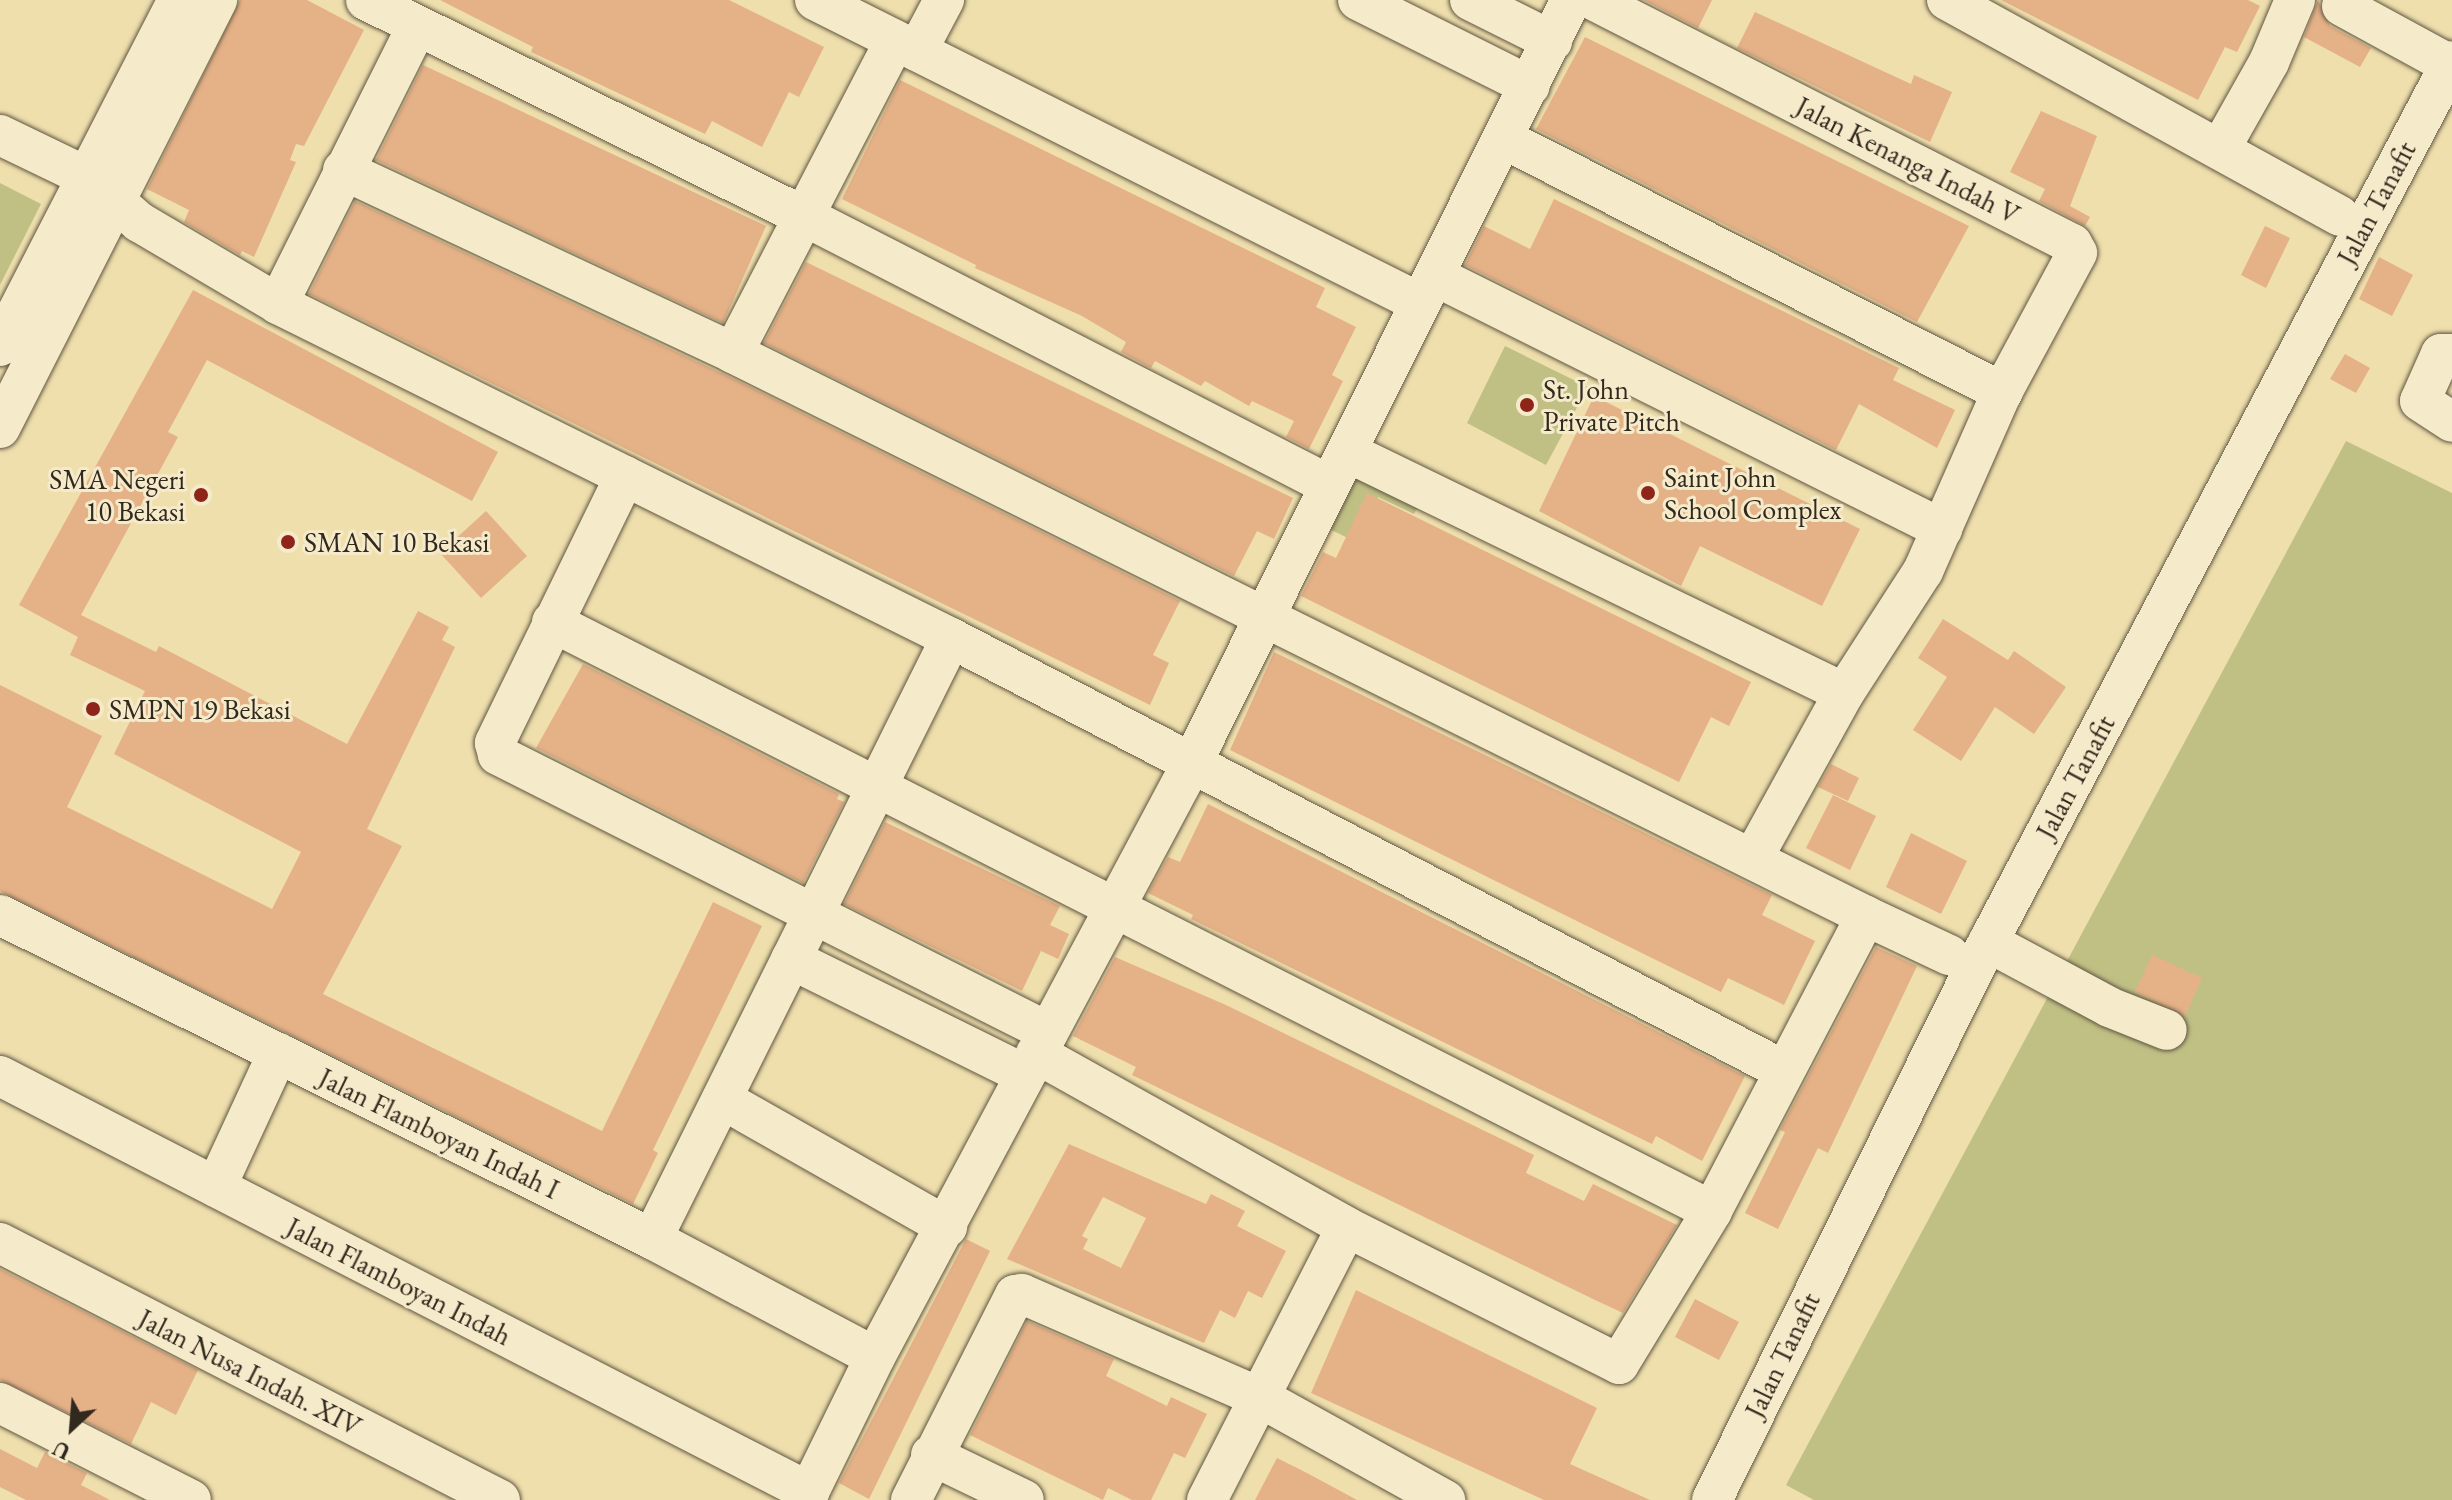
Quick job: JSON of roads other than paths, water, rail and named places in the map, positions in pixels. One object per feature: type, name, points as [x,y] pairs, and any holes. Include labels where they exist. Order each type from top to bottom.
[{"type":"street","points":[[0,428],[94,195],[178,0]]},
{"type":"street","points":[[0,346],[217,0]]},
{"type":"street","points":[[366,0],[806,217],[1338,468],[1844,693]]},
{"type":"street","points":[[815,0],[906,46],[1942,529]]},
{"type":"street","points":[[733,353],[806,217],[906,46],[944,0]]},
{"type":"street","points":[[1358,0],[1530,86]]},
{"type":"street","points":[[1470,0],[1552,41]]},
{"type":"street","points":[[803,1491],[947,1227],[1112,909],[1192,763],[1571,0]]},
{"type":"street","name":"Jalan Kenanga Indah V","points":[[1593,0],[2072,244],[2076,262],[2002,392]]},
{"type":"street","points":[[1947,0],[2340,216]]},
{"type":"street","points":[[2220,149],[2269,62],[2295,0]]},
{"type":"street","points":[[2342,6],[2451,63]]},
{"type":"street","points":[[278,304],[417,26]]},
{"type":"street","name":"Jalan Tanafit","points":[[1712,1500],[1988,942],[2451,63]]},
{"type":"street","points":[[0,135],[94,195],[278,304],[951,638],[1783,1070]]},
{"type":"street","points":[[1504,139],[2002,392],[1923,571],[1844,693],[1753,858]]},
{"type":"street","points":[[0,164],[94,195]]},
{"type":"street","points":[[343,170],[733,353],[1949,955]]},
{"type":"street","points":[[2452,354],[2441,354],[2420,401],[2452,422]]},
{"type":"street","points":[[625,476],[495,743],[498,755],[811,914],[1036,1053],[1345,1226],[1611,1364],[1625,1359],[1712,1211],[1866,916]]},
{"type":"street","points":[[552,622],[1712,1211]]},
{"type":"street","points":[[652,1239],[811,914],[951,638]]},
{"type":"street","name":"Jalan Flamboyan Indah I","points":[[0,915],[652,1239],[875,1357]]},
{"type":"street","points":[[1988,942],[2109,1007],[2167,1030]]},
{"type":"street","points":[[791,959],[1036,1053]]},
{"type":"street","points":[[216,1187],[278,1053]]},
{"type":"street","name":"Jalan Flamboyan Indah","points":[[0,1076],[803,1491]]},
{"type":"street","points":[[722,1099],[947,1227]]},
{"type":"street","name":"Jalan Nusa Indah. XIV","points":[[0,1243],[500,1500]]},
{"type":"street","points":[[1207,1500],[1338,1244]]},
{"type":"street","points":[[911,1500],[931,1455],[1015,1295],[1030,1296],[1259,1397],[1445,1500]]},
{"type":"street","points":[[2,1410],[191,1500]]},
{"type":"street","points":[[931,1455],[1024,1500]]},
{"type":"place","name":"St. John Private Pitch","points":[[1527,405]]},
{"type":"place","name":"Saint John School Complex","points":[[1648,493]]},
{"type":"place","name":"SMA Negeri 10 Bekasi","points":[[201,495]]},
{"type":"place","name":"SMAN 10 Bekasi","points":[[288,542]]},
{"type":"place","name":"SMPN 19 Bekasi","points":[[93,709]]}]
